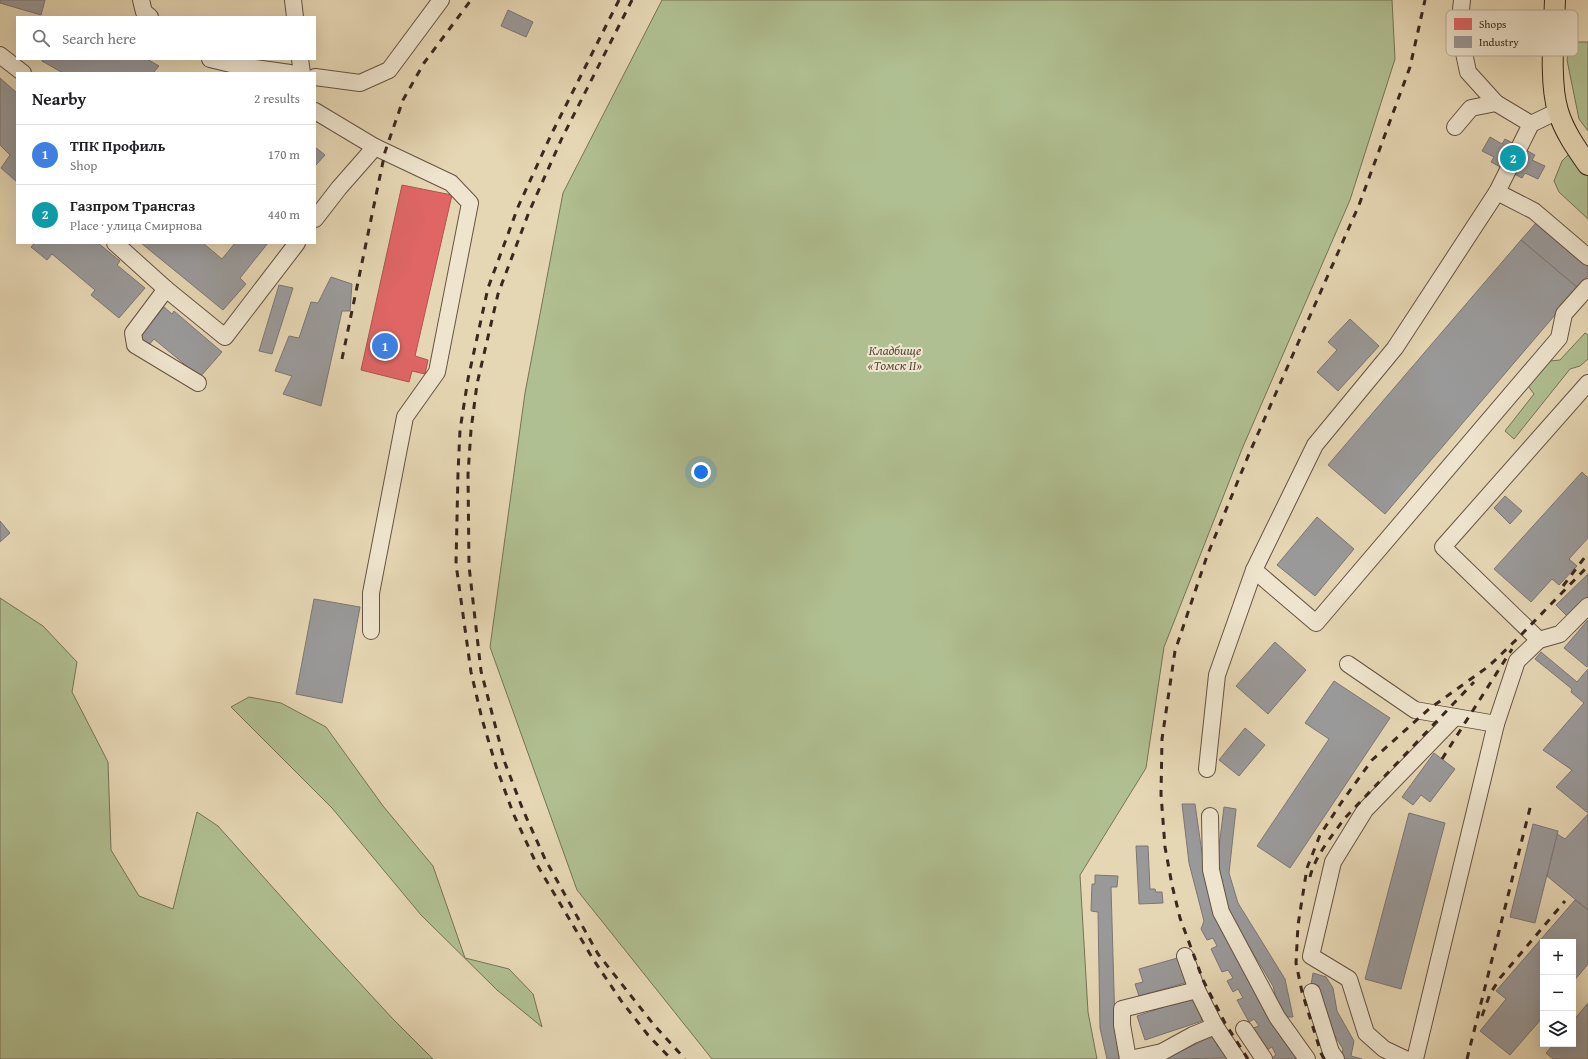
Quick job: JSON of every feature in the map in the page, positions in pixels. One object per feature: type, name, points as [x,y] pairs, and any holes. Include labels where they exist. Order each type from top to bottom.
[{"type":"main road","points":[[1555,0],[1555,10]]},
{"type":"main road","points":[[1553,56],[1553,68],[1558,111],[1569,137],[1588,165]]},
{"type":"lane","points":[[141,0],[144,12],[149,16]]},
{"type":"lane","points":[[293,0],[295,16]]},
{"type":"lane","points":[[316,77],[360,83],[389,70],[441,0]]},
{"type":"lane","points":[[1461,10],[1462,0]]},
{"type":"lane","points":[[0,55],[23,72]]},
{"type":"lane","points":[[1465,56],[1468,72],[1496,103],[1532,124]]},
{"type":"lane","points":[[214,60],[235,65],[283,72]]},
{"type":"lane","points":[[300,60],[302,72]]},
{"type":"lane","points":[[1455,127],[1471,108],[1496,103]]},
{"type":"lane","points":[[1207,769],[1217,675],[1254,570],[1315,445],[1394,348],[1497,192],[1532,124],[1558,111]]},
{"type":"lane","points":[[316,112],[375,147],[451,183],[470,203],[437,372],[405,417],[371,593],[371,631]]},
{"type":"lane","points":[[316,218],[339,188],[375,147]]},
{"type":"lane","points":[[1497,192],[1534,211],[1588,257]]},
{"type":"lane","points":[[116,244],[166,289],[225,337],[296,244]]},
{"type":"lane","points":[[1254,570],[1316,623],[1559,338],[1564,314],[1588,287]]},
{"type":"lane","points":[[166,289],[133,333],[135,345],[198,383]]},
{"type":"lane","points":[[1539,640],[1443,547],[1588,383]]},
{"type":"lane","points":[[1415,1059],[1496,724],[1518,661],[1539,640],[1560,634],[1588,606]]},
{"type":"lane","points":[[1348,664],[1416,710],[1496,724]]},
{"type":"lane","points":[[1405,1059],[1384,1049],[1366,1033],[1350,979],[1311,956],[1333,862],[1365,810],[1455,717]]},
{"type":"lane","points":[[1210,816],[1211,870],[1221,912],[1277,1017],[1307,1059]]},
{"type":"lane","points":[[1185,956],[1197,990],[1215,1026],[1237,1059]]},
{"type":"lane","points":[[1197,990],[1122,1009],[1122,1025],[1129,1059],[1162,1052],[1193,1034],[1215,1026]]},
{"type":"lane","points":[[1312,992],[1331,1052],[1336,1059]]},
{"type":"lane","points":[[1244,1029],[1264,1059]]},
{"type":"green space","name":"Кладбище «Томск II»","points":[[662,0],[1392,0],[1395,59],[1350,200],[1242,449],[1164,647],[1146,768],[1080,875],[1088,1012],[1097,1059],[712,1059],[577,890],[490,647],[525,393],[563,193]]},
{"type":"green space","points":[[1578,42],[1588,42],[1588,131],[1579,119],[1567,60],[1568,56],[1578,56]]},
{"type":"green space","points":[[1569,154],[1588,170],[1588,219],[1559,192],[1554,181],[1562,161]]},
{"type":"green space","points":[[1585,333],[1588,335],[1588,359],[1580,366],[1570,369],[1514,439],[1505,431],[1534,394],[1528,386],[1550,361],[1560,360]]},
{"type":"green space","points":[[0,598],[43,626],[77,662],[72,692],[108,762],[111,850],[139,896],[173,909],[197,812],[218,826],[392,1018],[433,1059],[0,1059]]},
{"type":"green space","points":[[249,697],[281,703],[326,727],[383,806],[433,866],[465,958],[509,969],[533,994],[542,1027],[497,990],[421,915],[332,808],[231,707]]},
{"type":"building: Shops","points":[[402,185],[452,195],[415,356],[428,360],[425,374],[412,371],[409,382],[361,370]]},
{"type":"building: Industry","points":[[0,0],[45,0],[41,15],[0,3]]},
{"type":"building: Industry","points":[[508,10],[533,22],[526,37],[501,26]]},
{"type":"building: Industry","points":[[149,60],[159,66],[154,72],[61,72],[42,61]]},
{"type":"building: Industry","points":[[0,78],[16,92],[16,181],[1,168],[10,155],[0,145]]},
{"type":"building: Industry","points":[[1490,137],[1502,144],[1505,139],[1535,155],[1532,160],[1545,166],[1538,179],[1525,173],[1522,178],[1491,162],[1494,157],[1482,151]]},
{"type":"building: Industry","points":[[316,148],[325,155],[316,165]]},
{"type":"building: Industry","points":[[1536,223],[1588,267],[1588,276],[1578,288],[1521,240]]},
{"type":"building: Industry","points":[[1521,240],[1578,288],[1385,514],[1328,465]]},
{"type":"building: Industry","points":[[34,244],[99,244],[120,261],[117,265],[145,288],[119,318],[91,295],[95,290],[52,254],[47,260],[31,247]]},
{"type":"building: Industry","points":[[142,244],[204,244],[222,259],[234,244],[267,244],[240,278],[246,284],[223,310]]},
{"type":"building: Industry","points":[[331,277],[352,284],[350,311],[342,311],[321,406],[283,394],[292,376],[275,371],[289,336],[299,338],[311,302],[318,303]]},
{"type":"building: Industry","points":[[279,285],[293,288],[272,354],[259,351]]},
{"type":"building: Industry","points":[[164,307],[172,314],[174,311],[222,352],[200,377],[154,339],[148,346],[138,338]]},
{"type":"building: Industry","points":[[1350,319],[1379,346],[1338,391],[1317,372],[1337,350],[1328,342]]},
{"type":"building: Industry","points":[[1582,472],[1588,478],[1588,538],[1569,559],[1577,566],[1559,585],[1552,579],[1531,602],[1494,569]]},
{"type":"building: Industry","points":[[1505,496],[1522,511],[1510,524],[1494,508]]},
{"type":"building: Industry","points":[[1317,517],[1354,549],[1315,596],[1277,565]]},
{"type":"building: Industry","points":[[0,521],[10,533],[0,542]]},
{"type":"building: Industry","points":[[1588,574],[1588,598],[1567,616],[1556,605]]},
{"type":"building: Industry","points":[[314,599],[360,607],[342,703],[296,694]]},
{"type":"building: Industry","points":[[1588,620],[1588,666],[1587,667],[1564,648]]},
{"type":"building: Industry","points":[[1275,642],[1306,670],[1268,714],[1236,686]]},
{"type":"building: Industry","points":[[1541,652],[1577,682],[1588,669],[1588,813],[1556,787],[1572,770],[1543,750],[1584,703],[1571,692],[1572,689],[1535,659]]},
{"type":"building: Industry","points":[[1334,681],[1390,718],[1290,868],[1257,846],[1329,739],[1305,723]]},
{"type":"building: Industry","points":[[1245,728],[1265,745],[1239,776],[1219,760]]},
{"type":"building: Industry","points":[[1434,753],[1455,769],[1430,802],[1421,795],[1413,805],[1402,797]]},
{"type":"building: Industry","points":[[1182,804],[1195,804],[1203,860],[1216,916],[1297,1059],[1270,1059],[1276,1055],[1272,1047],[1266,1050],[1253,1028],[1259,1026],[1254,1019],[1249,1022],[1237,1000],[1243,998],[1238,989],[1233,992],[1227,981],[1233,978],[1228,970],[1222,972],[1211,949],[1217,946],[1213,938],[1207,940],[1201,929],[1204,921],[1189,863]]},
{"type":"building: Industry","points":[[1224,807],[1236,809],[1229,873],[1238,903],[1285,979],[1293,1017],[1281,1017],[1273,986],[1226,908],[1216,871]]},
{"type":"building: Industry","points":[[1409,813],[1445,823],[1401,989],[1365,979]]},
{"type":"building: Industry","points":[[1588,814],[1588,910],[1547,876],[1557,834],[1565,839]]},
{"type":"building: Industry","points":[[1533,824],[1558,831],[1535,923],[1510,917]]},
{"type":"building: Industry","points":[[1136,846],[1148,846],[1150,889],[1155,889],[1156,892],[1162,892],[1163,903],[1139,904]]},
{"type":"building: Industry","points":[[1095,875],[1118,876],[1117,887],[1111,887],[1115,1025],[1121,1059],[1107,1059],[1100,1028],[1098,912],[1091,911],[1092,884],[1095,884]]},
{"type":"building: Industry","points":[[1575,900],[1588,910],[1588,964],[1576,978],[1576,939],[1541,939]]},
{"type":"building: Industry","points":[[1540,940],[1540,1020],[1510,1055],[1480,1031],[1506,999],[1496,991]]},
{"type":"building: Industry","points":[[1181,957],[1188,982],[1139,996],[1135,984],[1143,982],[1139,969]]},
{"type":"building: Industry","points":[[1313,973],[1326,977],[1333,988],[1337,1011],[1354,1041],[1351,1056],[1362,1059],[1341,1059],[1343,1049],[1324,1018],[1319,986],[1311,985]]},
{"type":"building: Industry","points":[[1194,997],[1202,1021],[1145,1040],[1137,1016]]},
{"type":"building: Industry","points":[[1588,1003],[1588,1059],[1553,1059],[1546,1053],[1551,1047],[1576,1047],[1576,1017]]},
{"type":"building: Industry","points":[[1213,1036],[1218,1047],[1222,1045],[1228,1058],[1164,1059]]},
{"type":"railway","points":[[342,359],[385,152],[403,100],[424,63],[471,0]]},
{"type":"railway","points":[[619,0],[551,135],[518,207],[488,288],[468,379],[460,430],[456,564],[471,672],[482,719],[496,766],[513,813],[536,863],[593,959],[622,1002],[648,1035],[671,1059]]},
{"type":"railway","points":[[632,0],[562,138],[529,212],[498,294],[477,384],[471,430],[468,474],[469,566],[481,671],[505,763],[523,810],[545,859],[598,954],[654,1025],[685,1059]]},
{"type":"railway","points":[[1248,1059],[1225,1023],[1203,980],[1180,918],[1165,847],[1161,794],[1162,739],[1175,651],[1207,556],[1249,454],[1359,205],[1410,67],[1425,0]]},
{"type":"railway","points":[[1563,586],[1588,553]]},
{"type":"railway","points":[[1324,1059],[1302,992],[1296,963],[1298,925],[1307,868],[1320,835],[1372,760],[1429,709],[1489,666],[1588,566]]},
{"type":"railway","points":[[1442,759],[1512,649]]},
{"type":"railway","points":[[1310,877],[1312,869],[1320,854],[1344,819],[1474,682]]},
{"type":"railway","points":[[1467,1059],[1531,804]]},
{"type":"railway","points":[[1482,1016],[1490,994],[1500,978],[1565,901]]},
{"type":"place","name":"Газпром Трансгаз","points":[[1513,158]]},
{"type":"place","name":"ТПК Профиль","points":[[385,346]]}]
